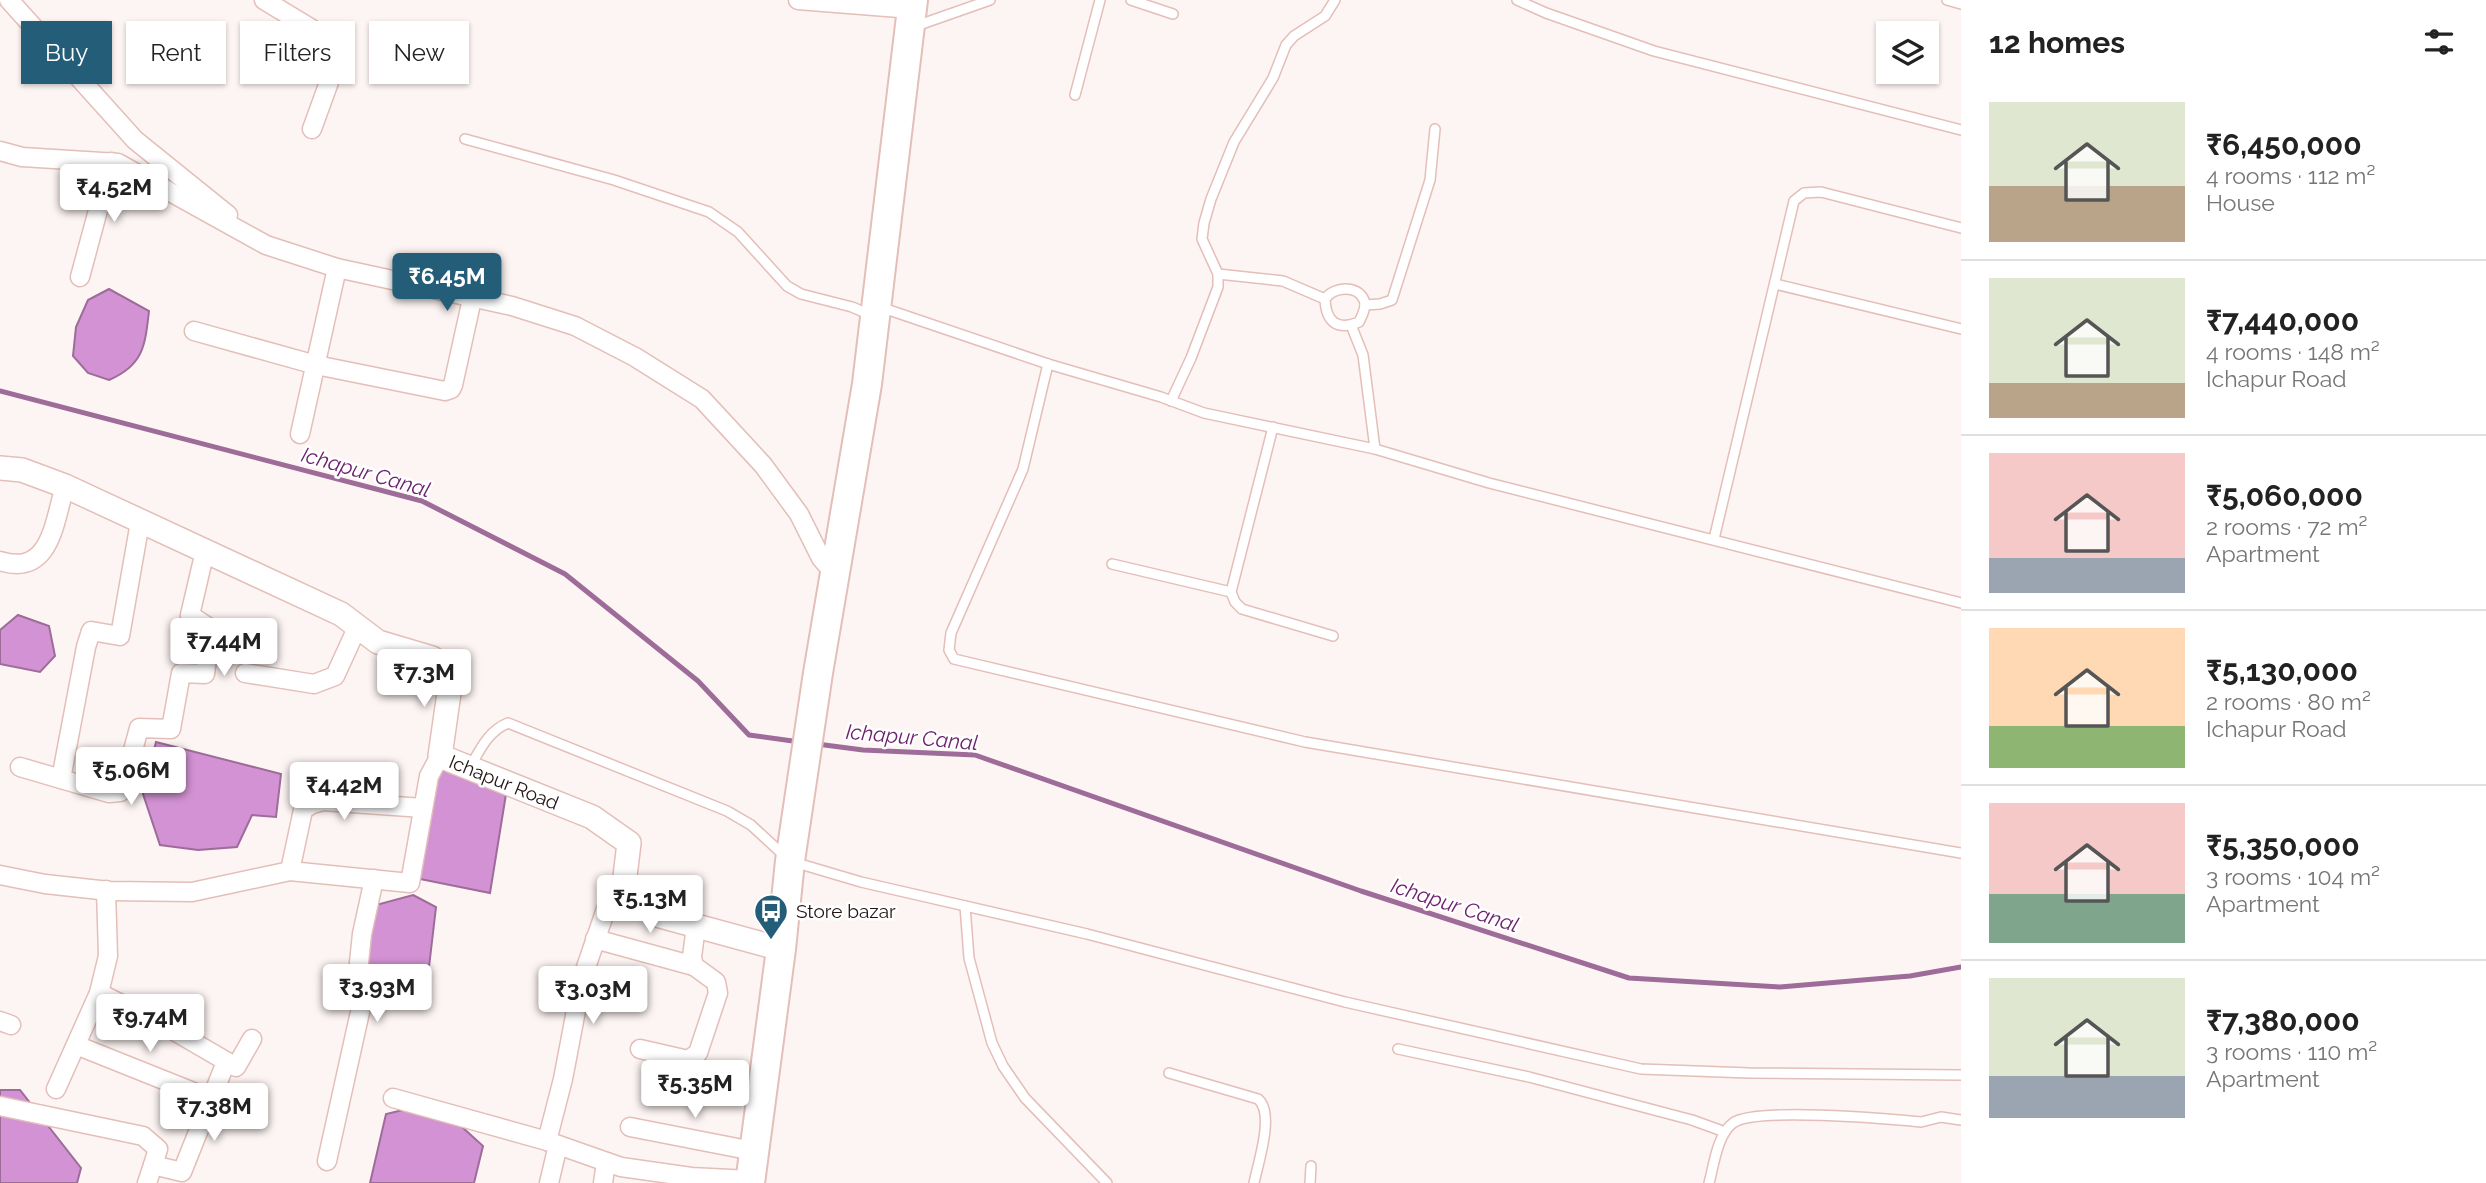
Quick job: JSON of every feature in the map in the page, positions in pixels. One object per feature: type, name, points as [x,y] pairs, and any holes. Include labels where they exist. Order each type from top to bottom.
[{"type":"main road","points":[[750,1182],[790,861],[818,673],[867,384],[912,12]]},
{"type":"street","points":[[9,0],[135,140],[266,245]]},
{"type":"street","points":[[264,0],[340,46],[312,129]]},
{"type":"street","points":[[798,0],[871,3],[912,12]]},
{"type":"street","points":[[0,150],[22,157],[118,163],[266,245],[337,268],[512,306],[575,327],[635,357],[702,399],[762,465],[799,514],[821,558],[835,574]]},
{"type":"street","points":[[80,277],[111,162]]},
{"type":"street","points":[[300,434],[337,268]]},
{"type":"street","points":[[194,331],[316,365],[445,391],[451,389],[472,299]]},
{"type":"street","name":"Ichapur Road","points":[[0,468],[22,470],[65,486],[341,614],[379,642],[432,658],[452,672],[440,756],[592,817],[629,843],[623,893]]},
{"type":"street","points":[[0,561],[14,566],[36,559],[48,545],[65,486]]},
{"type":"street","points":[[61,779],[86,647],[91,631],[120,636],[140,522]]},
{"type":"street","points":[[20,767],[109,793],[120,792],[139,729],[171,729],[181,673],[205,674],[211,629],[190,615],[205,551]]},
{"type":"street","points":[[244,673],[314,684],[335,676],[357,628]]},
{"type":"street","points":[[0,875],[45,884],[106,890],[192,892],[290,871],[410,883],[429,776],[440,756]]},
{"type":"street","points":[[290,871],[303,810],[312,804],[323,801],[423,808]]},
{"type":"street","points":[[327,1161],[364,994],[358,972],[362,934],[373,879]]},
{"type":"street","points":[[55,1088],[99,993],[107,956],[106,890]]},
{"type":"street","points":[[550,1183],[563,1079],[582,979],[607,906],[614,898],[623,893],[660,916],[781,949]]},
{"type":"street","points":[[694,966],[692,957],[696,926]]},
{"type":"street","points":[[595,939],[694,966],[718,986],[714,1009],[698,1053],[688,1060],[640,1049]]},
{"type":"street","points":[[99,993],[164,1025],[236,1068],[252,1039]]},
{"type":"street","points":[[76,1045],[211,1100]]},
{"type":"street","points":[[153,1165],[182,1172],[226,1062]]},
{"type":"street","points":[[393,1098],[553,1143],[621,1167],[750,1182]]},
{"type":"street","points":[[0,1106],[143,1136],[158,1149],[146,1183]]},
{"type":"street","points":[[630,1127],[753,1151]]},
{"type":"street","points":[[603,1183],[606,1162]]},
{"type":"lane","points":[[912,12],[990,0]]},
{"type":"lane","points":[[1075,94],[1100,0]]},
{"type":"lane","points":[[1131,0],[1173,14]]},
{"type":"lane","points":[[1171,401],[1216,296],[1218,274],[1202,239],[1211,199],[1234,142],[1273,78],[1286,45],[1294,36],[1325,16],[1335,0]]},
{"type":"lane","points":[[1517,0],[1654,51],[1961,130]]},
{"type":"lane","points":[[1947,0],[1961,4]]},
{"type":"lane","points":[[1365,305],[1392,300],[1430,180],[1435,129]]},
{"type":"lane","points":[[465,139],[614,180],[709,212],[738,232],[777,277],[801,294],[875,311],[1204,412],[1376,449],[1489,483],[1714,538],[1961,603]]},
{"type":"lane","points":[[1714,538],[1794,201],[1804,192],[1821,192],[1961,228]]},
{"type":"lane","points":[[1218,274],[1283,281],[1325,299]]},
{"type":"lane","points":[[1774,284],[1961,329]]},
{"type":"lane","points":[[1339,289],[1348,289],[1358,294],[1365,305],[1359,322],[1344,326],[1331,320],[1326,311],[1325,299],[1328,294],[1339,289]]},
{"type":"lane","points":[[1351,325],[1363,355],[1376,449]]},
{"type":"lane","points":[[1048,364],[1023,469],[951,632],[949,649],[954,659],[1305,742],[1961,853]]},
{"type":"lane","points":[[1273,427],[1231,592],[1234,602],[1242,609],[1332,636]]},
{"type":"lane","points":[[1112,564],[1231,592]]},
{"type":"lane","points":[[470,768],[487,737],[508,723],[727,811],[751,825],[790,861],[861,882],[1087,934],[1345,1002],[1641,1069],[1961,1075]]},
{"type":"lane","points":[[965,905],[970,958],[992,1042],[1003,1066],[1025,1098],[1107,1183]]},
{"type":"lane","points":[[1398,1049],[1529,1077],[1692,1120],[1725,1132]]},
{"type":"lane","points":[[1169,1073],[1258,1099],[1265,1104],[1267,1117],[1254,1183]]},
{"type":"lane","points":[[1709,1183],[1725,1132],[1735,1122],[1743,1119],[1774,1115],[1921,1122],[1941,1117],[1961,1120]]},
{"type":"lane","points":[[1310,1183],[1311,1166]]},
{"type":"shaded area","points":[[109,289],[149,311],[141,353],[129,368],[109,380],[88,373],[73,356],[76,327],[88,300]]},
{"type":"shaded area","points":[[18,615],[49,626],[55,656],[40,672],[0,664],[0,630]]},
{"type":"shaded area","points":[[156,742],[281,774],[276,817],[252,815],[237,847],[198,850],[160,845],[143,794]]},
{"type":"shaded area","points":[[445,769],[506,794],[490,893],[415,878],[435,779]]},
{"type":"shaded area","points":[[413,895],[436,907],[429,967],[412,979],[373,980],[365,963],[364,953],[376,905]]},
{"type":"shaded area","points":[[0,1090],[20,1090],[81,1168],[77,1183],[0,1183]]},
{"type":"shaded area","points":[[407,1109],[462,1127],[483,1146],[474,1183],[370,1183],[386,1114]]},
{"type":"waterway","name":"Ichapur Canal","points":[[0,391],[422,501],[565,574],[698,681],[749,735],[800,742]]},
{"type":"waterway","name":"Ichapur Canal","points":[[817,744],[863,750],[975,755],[1361,891],[1629,978],[1780,987],[1910,976],[1961,967]]},
{"type":"place","name":"Store bazar","points":[[771,941]]}]
